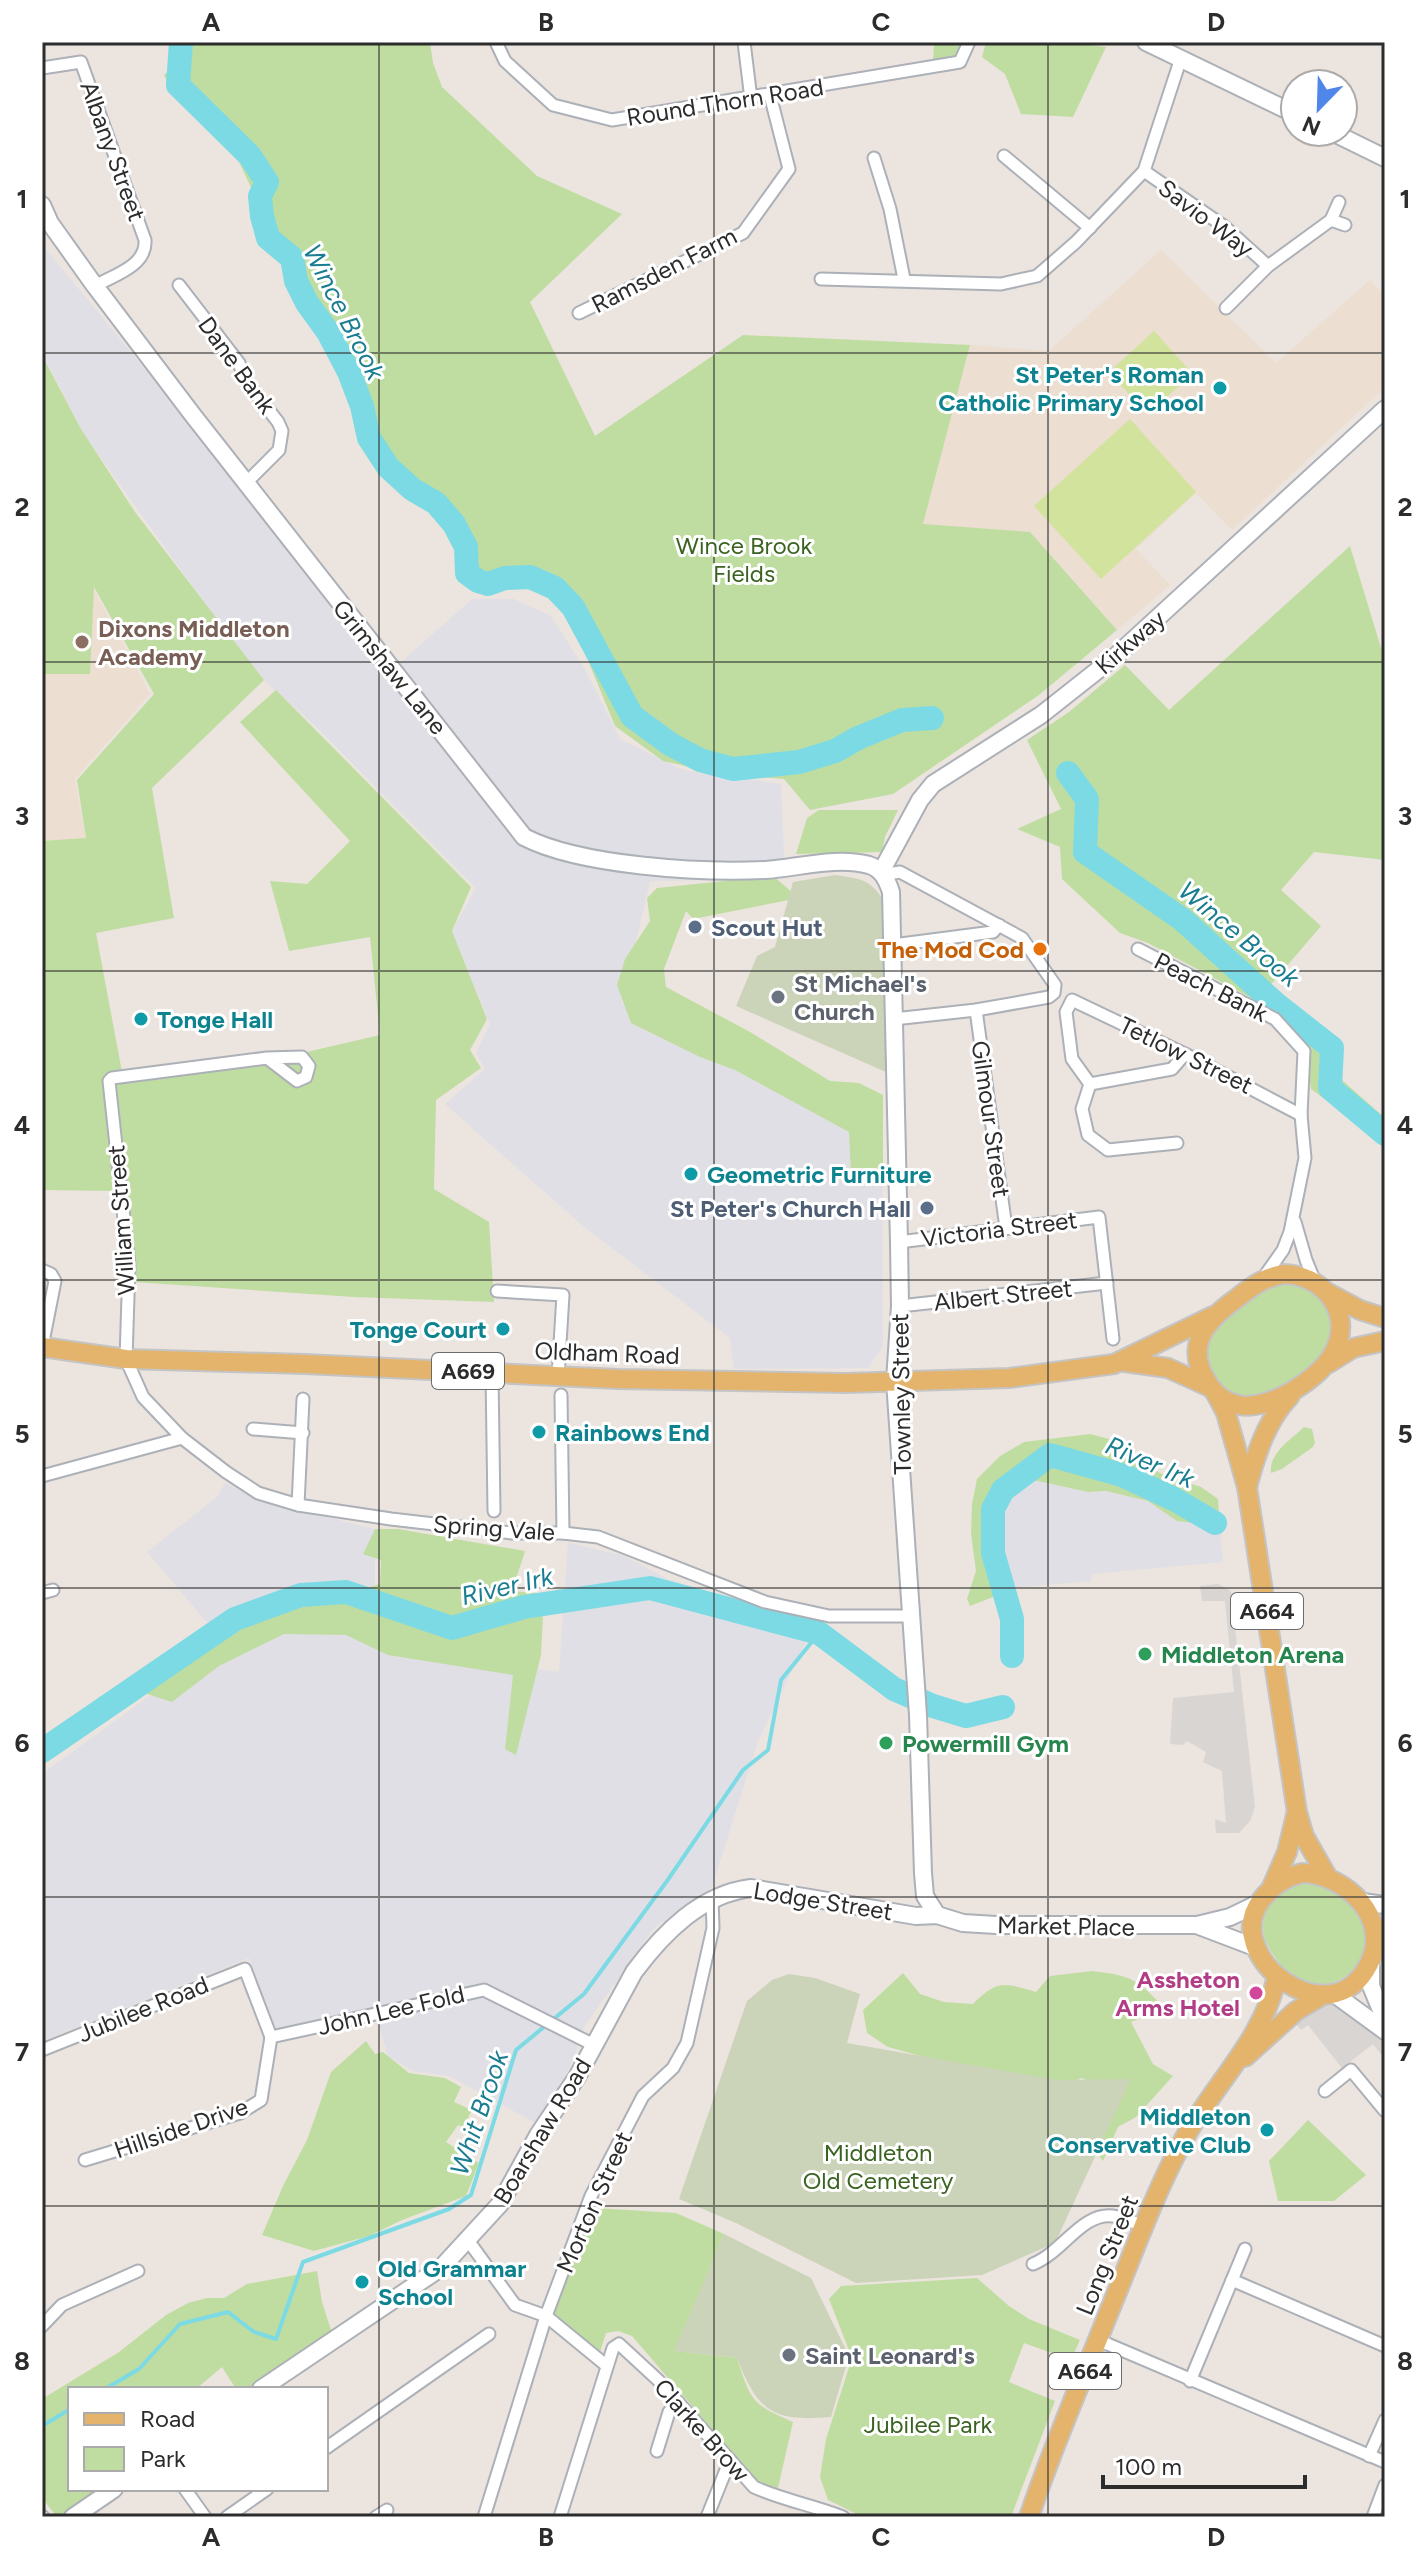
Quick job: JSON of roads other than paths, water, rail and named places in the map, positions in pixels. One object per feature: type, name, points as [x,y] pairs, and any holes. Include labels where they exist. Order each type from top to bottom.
[{"type":"main road","points":[[1146,42],[1279,106]]},
{"type":"main road","points":[[1359,145],[1385,158]]},
{"type":"main road","name":"Grimshaw Lane","points":[[42,205],[46,225],[245,484],[524,837],[547,848],[596,859],[666,867],[764,870],[852,863],[866,864],[883,875]]},
{"type":"main road","name":"Kirkway","points":[[883,875],[920,800],[933,784],[1041,715],[1117,655],[1385,409]]},
{"type":"main road","name":"Townley Street","points":[[883,875],[891,892],[897,1083],[900,1306],[895,1381],[918,1715],[923,1873],[925,1896],[937,1915]]},
{"type":"main road","points":[[1213,1316],[1261,1280],[1295,1274],[1360,1310],[1385,1318]]},
{"type":"main road","name":"A664","points":[[1322,1287],[1339,1316],[1341,1329],[1334,1353],[1323,1367]]},
{"type":"main road","name":"Oldham Road","points":[[1122,1362],[1213,1316]]},
{"type":"main road","name":"A664","points":[[1213,1316],[1198,1345],[1199,1367],[1226,1413],[1247,1487],[1297,1812],[1304,1836],[1328,1878],[1341,1884],[1362,1902]]},
{"type":"main road","name":"A664","points":[[1212,1390],[1237,1404],[1261,1405],[1285,1395],[1353,1348],[1385,1341]]},
{"type":"main road","name":"Oldham Road","points":[[42,1347],[126,1359],[492,1373],[559,1386],[1009,1378],[1122,1362],[1168,1368],[1212,1390]]},
{"type":"main road","name":"A664","points":[[1247,1487],[1262,1439],[1272,1419],[1301,1384]]},
{"type":"main road","name":"A664","points":[[1257,1948],[1252,1927],[1287,1852],[1297,1812]]},
{"type":"main road","points":[[1265,1896],[1281,1881],[1302,1873],[1328,1878]]},
{"type":"main road","name":"Lodge Street","points":[[712,1898],[732,1890],[751,1888],[916,1916],[937,1915]]},
{"type":"main road","name":"Market Place","points":[[937,1915],[963,1923],[996,1925],[1197,1925],[1230,1917],[1265,1896]]},
{"type":"main road","name":"Boarshaw Road","points":[[264,2387],[442,2267],[500,2204],[538,2135],[577,2077],[634,1972],[689,1914],[712,1898]]},
{"type":"main road","points":[[1362,1902],[1385,1905]]},
{"type":"main road","points":[[1362,1902],[1380,1930],[1371,1961],[1371,1986],[1385,2020]]},
{"type":"main road","name":"Market Place","points":[[1197,1925],[1257,1948]]},
{"type":"main road","points":[[1257,1948],[1277,1976],[1299,1991],[1328,1994],[1385,2031]]},
{"type":"main road","name":"A664","points":[[1328,1994],[1358,1979],[1371,1961]]},
{"type":"main road","name":"Long Street","points":[[1029,2517],[1144,2226],[1185,2136],[1234,2067],[1270,2003],[1277,1976]]},
{"type":"main road","name":"Long Street","points":[[1234,2067],[1296,2011],[1328,1994]]},
{"type":"main road","points":[[73,2517],[111,2491]]},
{"type":"street","name":"Round Thorn Road","points":[[496,42],[505,61],[553,105],[612,120],[960,62],[969,42]]},
{"type":"street","points":[[744,42],[751,99]]},
{"type":"street","points":[[821,279],[1001,284],[1037,276],[1090,228],[1144,171],[1181,58]]},
{"type":"street","name":"Albany Street","points":[[42,68],[81,62],[145,240],[146,250],[141,260],[95,286]]},
{"type":"street","name":"Ramsden Farm","points":[[579,313],[743,233],[789,169],[770,95]]},
{"type":"street","points":[[1004,156],[1090,228]]},
{"type":"street","points":[[874,158],[890,209],[904,279]]},
{"type":"street","name":"Savio Way","points":[[1144,171],[1225,227],[1268,266]]},
{"type":"street","name":"Savio Way","points":[[1226,308],[1268,266],[1331,220],[1339,202]]},
{"type":"street","points":[[1331,220],[1345,225]]},
{"type":"street","name":"Dane Bank","points":[[179,285],[195,299],[239,363],[245,380],[282,431],[279,450],[245,484]]},
{"type":"street","points":[[883,875],[900,872],[1022,938],[1055,985],[1054,993],[1049,997],[976,1010],[894,1019]]},
{"type":"street","points":[[893,945],[993,932],[999,925]]},
{"type":"street","name":"Peach Bank","points":[[1138,949],[1275,1019],[1304,1051],[1301,1115],[1305,1158],[1283,1250],[1261,1280]]},
{"type":"street","name":"Tetlow Street","points":[[1090,1084],[1072,1059],[1066,1012],[1069,1003],[1077,1002],[1185,1054],[1301,1115]]},
{"type":"street","name":"Gilmour Street","points":[[976,1010],[1006,1228]]},
{"type":"street","points":[[1177,1143],[1108,1150],[1088,1135],[1082,1109],[1090,1084],[1172,1069],[1185,1054]]},
{"type":"street","name":"William Street","points":[[126,1359],[129,1265],[109,1081],[112,1078],[267,1058]]},
{"type":"street","points":[[1294,1214],[1302,1250],[1322,1287]]},
{"type":"street","name":"Victoria Street","points":[[899,1242],[1099,1217],[1107,1283]]},
{"type":"street","points":[[42,1270],[51,1274],[55,1281],[42,1347]]},
{"type":"street","points":[[1107,1283],[1113,1339]]},
{"type":"street","name":"Albert Street","points":[[900,1306],[1107,1283]]},
{"type":"street","points":[[497,1291],[563,1295],[559,1386],[563,1533]]},
{"type":"street","name":"Spring Vale","points":[[126,1359],[143,1397],[182,1438],[258,1493],[298,1505],[504,1532],[598,1537],[765,1602],[829,1616],[911,1616]]},
{"type":"street","points":[[492,1373],[494,1511]]},
{"type":"street","points":[[298,1505],[303,1399]]},
{"type":"street","points":[[253,1429],[303,1433]]},
{"type":"street","points":[[42,1476],[182,1438]]},
{"type":"street","name":"Morton Street","points":[[484,2517],[546,2316],[589,2201],[643,2096],[673,2068],[687,2043],[713,1928],[712,1898]]},
{"type":"street","name":"Jubilee Road","points":[[42,2050],[245,1969],[271,2037]]},
{"type":"street","name":"John Lee Fold","points":[[271,2037],[484,1990],[594,2045]]},
{"type":"street","name":"Hillside Drive","points":[[85,2160],[240,2113],[261,2100],[271,2037]]},
{"type":"street","points":[[1325,2091],[1351,2070],[1385,2111]]},
{"type":"street","points":[[589,2201],[603,2204]]},
{"type":"street","points":[[1033,2264],[1054,2254],[1087,2220],[1111,2215],[1144,2226]]},
{"type":"street","points":[[467,2239],[515,2305],[546,2316],[607,2366],[560,2517]]},
{"type":"street","points":[[1190,2381],[1245,2249]]},
{"type":"street","points":[[42,2326],[62,2305],[138,2271]]},
{"type":"street","points":[[1232,2280],[1385,2346]]},
{"type":"street","points":[[328,2447],[489,2334]]},
{"type":"street","points":[[1098,2340],[1385,2462]]},
{"type":"street","name":"Clarke Brow","points":[[607,2366],[613,2348],[619,2344],[678,2402],[754,2487],[843,2517]]},
{"type":"street","points":[[657,2451],[669,2412],[678,2402]]},
{"type":"street","points":[[1369,2456],[1385,2420]]},
{"type":"street","points":[[707,2517],[730,2460]]},
{"type":"street","points":[[1373,2517],[1385,2485]]},
{"type":"street","points":[[186,2491],[205,2517]]},
{"type":"street","points":[[227,2517],[264,2491]]},
{"type":"street","points":[[376,2517],[387,2510]]},
{"type":"waterway","name":"Wince Brook","points":[[181,42],[178,85],[250,156],[267,182],[260,196],[268,238],[292,258],[296,281],[349,372],[362,406],[369,438],[388,467],[412,489],[436,503],[454,524],[466,547],[467,573],[488,584],[505,578],[530,577],[555,588],[573,607],[632,716],[670,744],[700,760],[733,769],[799,762],[835,751],[902,720],[932,718]]},
{"type":"waterway","name":"Wince Brook","points":[[1068,773],[1087,799],[1085,852],[1183,920],[1276,1004],[1332,1048],[1330,1088],[1385,1134]]},
{"type":"waterway","name":"River Irk","points":[[1012,1656],[1012,1619],[993,1553],[993,1509],[1003,1490],[1050,1455],[1122,1475],[1174,1499],[1215,1523]]},
{"type":"waterway","name":"River Irk","points":[[42,1751],[235,1619],[301,1595],[346,1592],[452,1628],[524,1607],[650,1588],[819,1633],[894,1689],[933,1706],[966,1716],[1003,1707]]},
{"type":"waterway","name":"Whit Brook","points":[[108,2387],[139,2369],[180,2324],[228,2312],[254,2332],[276,2339],[303,2262],[449,2209],[471,2195],[516,2050],[584,1994],[743,1770],[768,1750],[781,1680],[819,1633]]},
{"type":"waterway","name":"Whit Brook","points":[[42,2426],[68,2410]]},
{"type":"place","name":"St Peter's Roman Catholic Primary School","points":[[1220,388]]},
{"type":"place","name":"Dixons Middleton Academy","points":[[82,642]]},
{"type":"place","name":"Scout Hut","points":[[695,927]]},
{"type":"place","name":"The Mod Cod","points":[[1040,949]]},
{"type":"place","name":"St Michael's Church","points":[[778,997]]},
{"type":"place","name":"Tonge Hall","points":[[141,1019]]},
{"type":"place","name":"Geometric Furniture","points":[[691,1174]]},
{"type":"place","name":"St Peter's Church Hall","points":[[927,1208]]},
{"type":"place","name":"Tonge Court","points":[[503,1329]]},
{"type":"place","name":"Rainbows End","points":[[539,1432]]},
{"type":"place","name":"Middleton Arena","points":[[1145,1654]]},
{"type":"place","name":"Powermill Gym","points":[[886,1743]]},
{"type":"place","name":"Assheton Arms Hotel","points":[[1256,1993]]},
{"type":"place","name":"Middleton Conservative Club","points":[[1267,2130]]},
{"type":"place","name":"Old Grammar School","points":[[362,2282]]},
{"type":"place","name":"Saint Leonard's","points":[[789,2355]]},
{"type":"park label","name":"Wince Brook Fields","points":[[744,559]]},
{"type":"park label","name":"Middleton Old Cemetery","points":[[878,2166]]},
{"type":"park label","name":"Jubilee Park","points":[[928,2424]]}]
